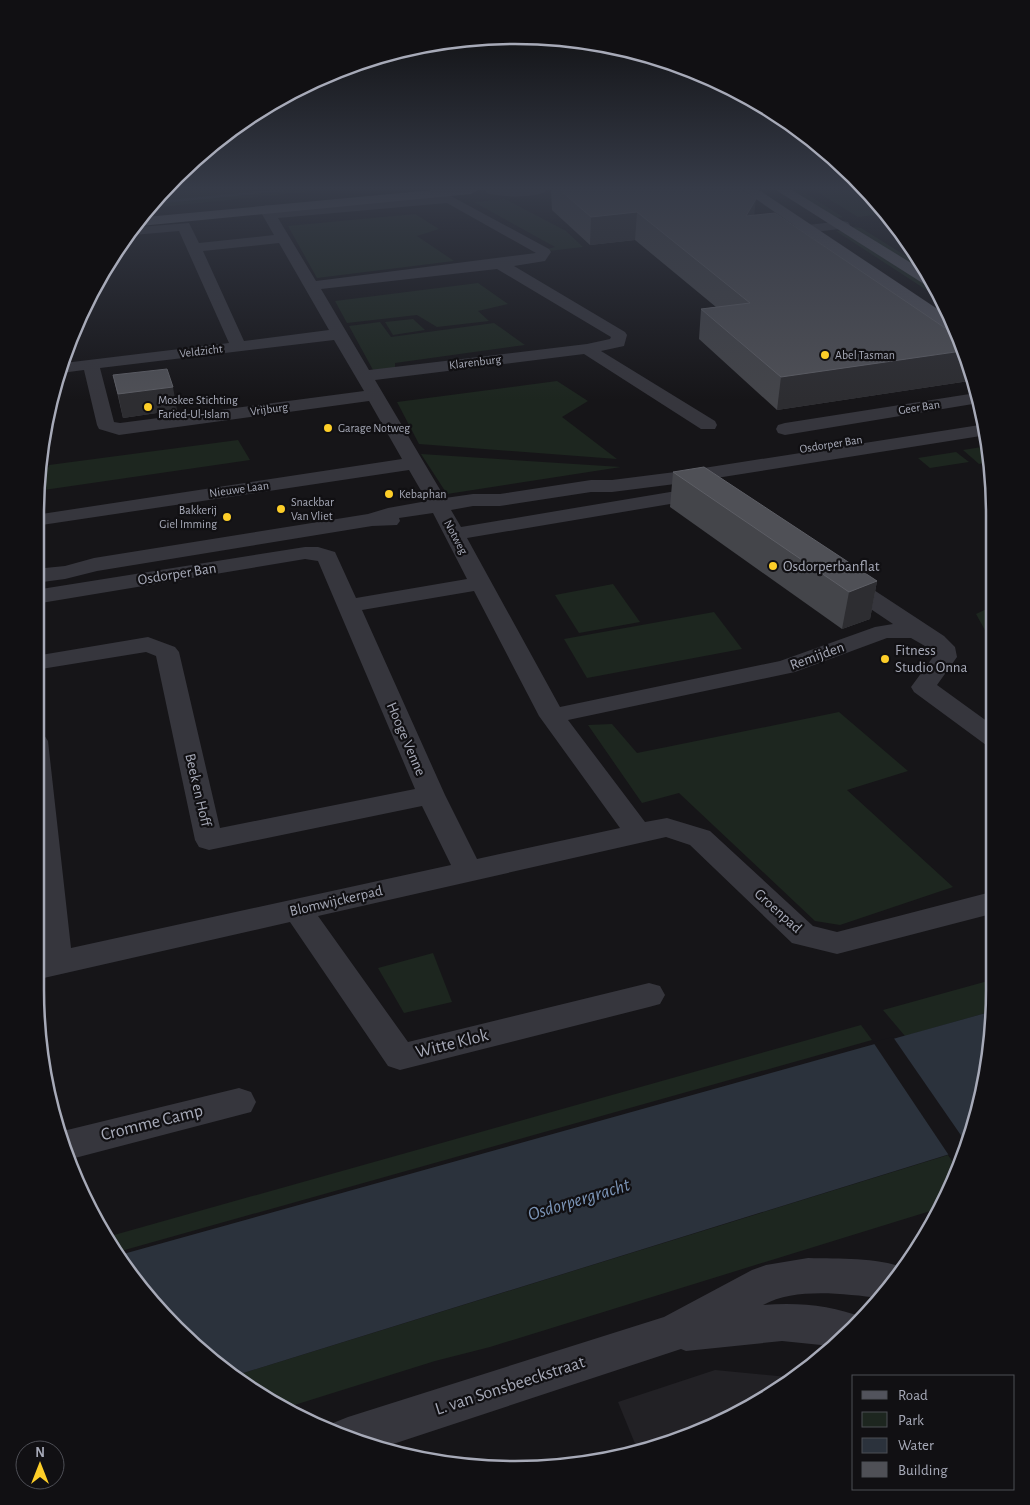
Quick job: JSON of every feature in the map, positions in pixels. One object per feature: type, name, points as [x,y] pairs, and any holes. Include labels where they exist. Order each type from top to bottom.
[{"type":"main road","points":[[854,260],[945,324]]},
{"type":"main road","points":[[898,260],[920,275]]},
{"type":"street","points":[[200,260],[240,347]]},
{"type":"street","name":"Notweg","points":[[296,260],[446,518],[552,716],[638,833]]},
{"type":"street","points":[[311,286],[525,260]]},
{"type":"street","name":"Klarenburg","points":[[364,376],[586,349],[618,342],[619,335],[500,264]]},
{"type":"street","name":"Veldzicht","points":[[68,367],[339,334]]},
{"type":"street","points":[[586,349],[708,425]]},
{"type":"street","name":"Vrijburg","points":[[91,365],[106,425],[119,429],[374,395]]},
{"type":"street","name":"Geer Ban","points":[[786,429],[971,399]]},
{"type":"street","points":[[860,417],[888,439]]},
{"type":"street","name":"Osdorper Ban","points":[[446,518],[479,509],[500,500],[591,486],[612,486],[684,472],[888,439],[976,421]]},
{"type":"street","name":"Osdorper Ban","points":[[888,439],[978,430]]},
{"type":"street","name":"Nieuwe Laan","points":[[44,519],[414,463]]},
{"type":"street","name":"Osdorper Ban","points":[[44,574],[73,572],[94,565],[372,520],[393,521],[446,518],[718,494],[684,472]]},
{"type":"street","name":"Osdorper Ban","points":[[44,596],[305,553],[318,553]]},
{"type":"street","name":"Hooge Venne","points":[[318,553],[327,557],[431,795],[468,871]]},
{"type":"street","points":[[829,570],[943,648],[945,657],[923,687],[986,732]]},
{"type":"street","points":[[348,606],[481,583]]},
{"type":"street","name":"Remijden","points":[[552,716],[786,667],[883,632],[897,630],[919,631]]},
{"type":"street","name":"Beek en Hoff","points":[[44,661],[148,644],[167,652],[209,840],[431,795]]},
{"type":"street","name":"Blomwijckerpad","points":[[46,965],[667,828]]},
{"type":"street","name":"Groenpad","points":[[667,828],[700,838],[802,935],[837,943],[986,904]]},
{"type":"street","name":"Witte Klok","points":[[298,910],[400,1057],[649,995]]},
{"type":"street","points":[[44,930],[46,965]]},
{"type":"street","name":"Cromme Camp","points":[[70,1144],[239,1102]]},
{"type":"street","name":"L. van Sonsbeeckstraat","points":[[359,1434],[673,1333],[766,1284],[808,1276],[854,1277],[886,1281]]},
{"type":"street","name":"L. van Sonsbeeckstraat","points":[[673,1333],[782,1322],[828,1326],[841,1329]]},
{"type":"shaded area","points":[[715,1370],[784,1377],[723,1413],[666,1436],[636,1445],[618,1402]]},
{"type":"green space","points":[[307,260],[454,261],[317,278]]},
{"type":"green space","points":[[881,260],[890,260],[924,281],[930,292]]},
{"type":"green space","points":[[901,260],[911,260],[918,272]]},
{"type":"green space","points":[[478,283],[508,304],[478,311],[489,321],[437,327],[417,315],[347,323],[335,301]]},
{"type":"green space","points":[[413,319],[425,330],[393,335],[385,322]]},
{"type":"green space","points":[[380,322],[391,337],[494,323],[525,345],[395,363],[395,368],[373,370],[349,326]]},
{"type":"green space","points":[[557,381],[588,401],[562,417],[617,459],[419,444],[397,402]]},
{"type":"green space","points":[[238,440],[250,460],[45,490],[47,468],[49,465]]},
{"type":"green space","points":[[981,447],[983,463],[979,464],[963,450]]},
{"type":"green space","points":[[956,452],[969,462],[930,468],[918,458]]},
{"type":"green space","points":[[421,454],[621,467],[447,494]]},
{"type":"green space","points":[[613,584],[640,622],[579,633],[555,595]]},
{"type":"green space","points":[[986,609],[986,632],[976,614]]},
{"type":"green space","points":[[714,612],[742,649],[587,678],[564,639]]},
{"type":"green space","points":[[839,712],[908,771],[847,790],[953,887],[840,925],[815,921],[679,793],[642,803],[588,725],[612,724],[637,753]]},
{"type":"green space","points":[[433,953],[452,1002],[404,1013],[378,968]]},
{"type":"green space","points":[[986,981],[985,1013],[905,1036],[883,1010]]},
{"type":"green space","points":[[861,1025],[872,1040],[122,1251],[113,1235]]},
{"type":"green space","points":[[948,1155],[953,1162],[931,1211],[490,1347],[435,1361],[293,1405],[241,1374]]},
{"type":"water","name":"Osdorpergracht","points":[[985,1013],[977,1082],[970,1112],[957,1152],[241,1374],[204,1344],[182,1323],[161,1301],[124,1254]]},
{"type":"pier","points":[[893,1037],[962,1137],[956,1155],[950,1157],[873,1042]]},
{"type":"building","points":[[697,260],[845,260],[948,330],[956,352],[781,377],[701,309],[750,303]]},
{"type":"building","points":[[167,369],[173,387],[118,394],[113,375]]},
{"type":"building","points":[[704,467],[877,581],[849,592],[673,472]]},
{"type":"place","name":"Abel Tasman","points":[[825,355]]},
{"type":"place","name":"Moskee Stichting Faried-Ul-Islam","points":[[148,407]]},
{"type":"place","name":"Garage Notweg","points":[[328,428]]},
{"type":"place","name":"Kebaphan","points":[[389,494]]},
{"type":"place","name":"Snackbar Van Vliet","points":[[281,509]]},
{"type":"place","name":"Bakkerij Giel Imming","points":[[227,517]]},
{"type":"place","name":"Osdorperbanflat","points":[[773,566]]},
{"type":"place","name":"Fitness Studio Onna","points":[[885,659]]}]
